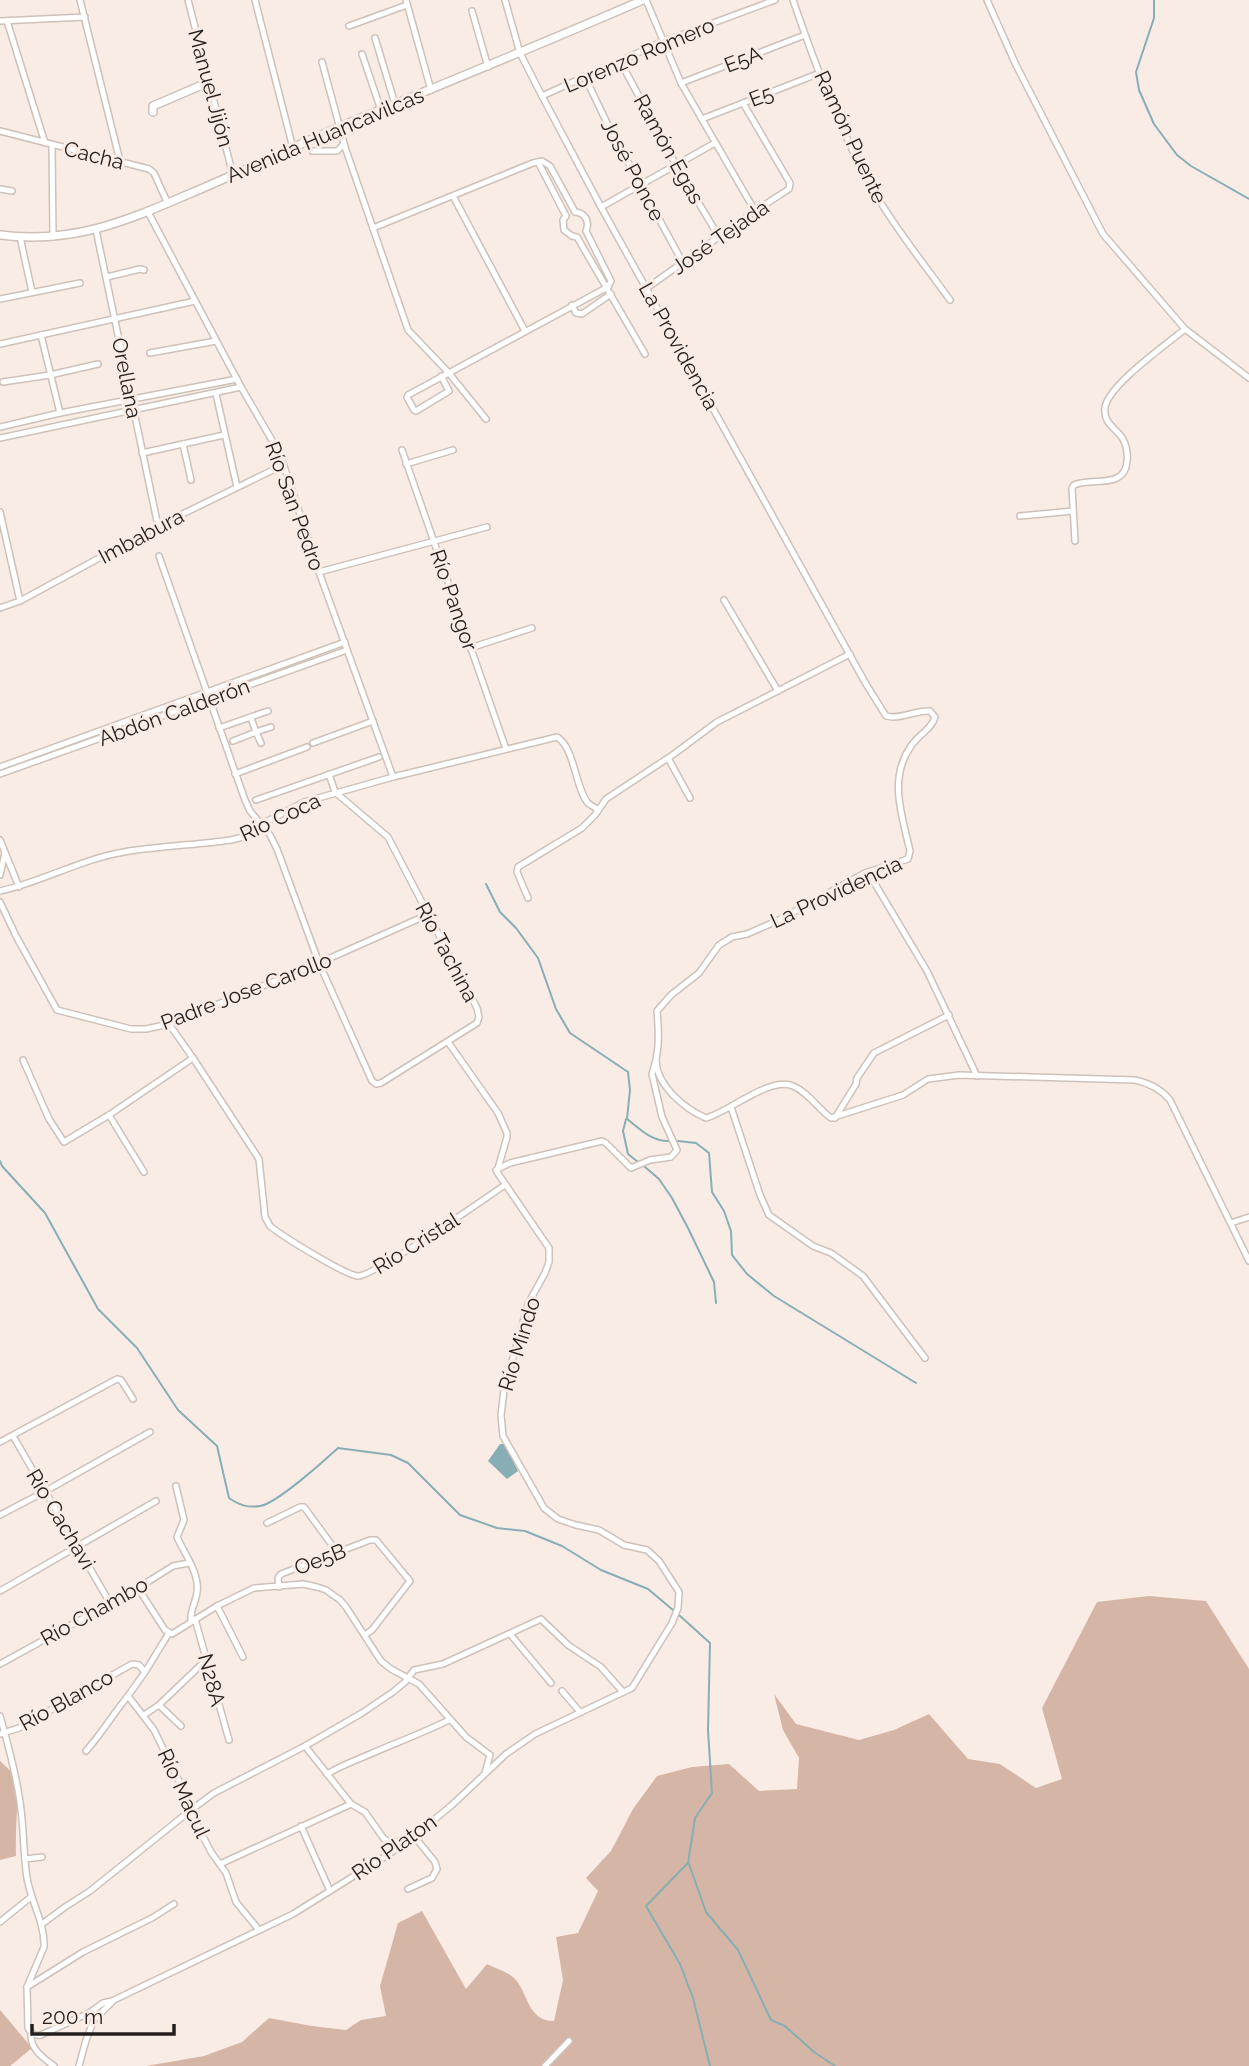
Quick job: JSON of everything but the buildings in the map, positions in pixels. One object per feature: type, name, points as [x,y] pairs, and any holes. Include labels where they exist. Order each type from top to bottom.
[{"type":"street","points":[[80,0],[120,161]]},
{"type":"street","name":"Manuel Jijón","points":[[188,0],[233,175]]},
{"type":"street","points":[[255,0],[293,148]]},
{"type":"street","name":"La Providencia","points":[[505,0],[520,53],[542,96],[866,684],[886,716],[897,717],[930,710],[935,717],[932,724],[914,740],[899,768],[897,783],[910,856],[905,861],[868,872],[779,920],[747,934],[732,937],[719,946],[699,973],[671,995],[657,1011],[658,1072],[673,1094],[702,1117],[709,1118],[768,1088],[785,1084],[795,1087],[825,1114],[835,1118]]},
{"type":"street","points":[[644,0],[681,83],[755,211]]},
{"type":"street","name":"Avenida Huancavilcas","points":[[0,235],[53,237],[96,230],[148,212],[339,127],[644,0]]},
{"type":"street","name":"Lorenzo Romero","points":[[542,96],[662,42],[775,0]]},
{"type":"street","name":"Ramón Puente","points":[[793,0],[820,73],[855,153],[902,236],[950,300]]},
{"type":"street","points":[[986,0],[1016,65],[1103,234],[1185,328],[1249,378]]},
{"type":"street","points":[[349,26],[407,2],[431,90]]},
{"type":"street","points":[[472,11],[488,67]]},
{"type":"street","points":[[45,143],[3,21],[85,17]]},
{"type":"street","name":"E5A","points":[[681,83],[806,35]]},
{"type":"street","points":[[375,38],[396,104]]},
{"type":"street","points":[[362,54],[381,110]]},
{"type":"street","name":"Ramón Egas","points":[[620,61],[676,165],[719,237]]},
{"type":"street","points":[[322,62],[344,145],[408,330],[448,372],[486,419]]},
{"type":"street","name":"E5","points":[[702,119],[820,73]]},
{"type":"street","name":"José Ponce","points":[[585,77],[683,263]]},
{"type":"street","points":[[153,112],[153,106],[209,82]]},
{"type":"street","name":"José Tejada","points":[[647,288],[789,189],[790,183],[743,103]]},
{"type":"street","name":"Cacha","points":[[0,131],[149,169],[154,173],[168,204]]},
{"type":"street","points":[[601,207],[715,143]]},
{"type":"street","points":[[52,145],[53,237]]},
{"type":"street","points":[[312,151],[337,150],[344,145]]},
{"type":"street","points":[[373,228],[542,160],[550,166],[575,212],[586,218],[586,231],[611,281],[608,287],[448,372],[441,376],[407,396],[415,411],[448,393],[449,389],[441,376]]},
{"type":"street","points":[[538,162],[566,216],[564,230],[577,237],[645,354]]},
{"type":"street","points":[[0,189],[12,191]]},
{"type":"street","points":[[453,196],[526,331]]},
{"type":"street","name":"Río San Pedro","points":[[148,212],[241,387],[280,454],[319,572],[393,777]]},
{"type":"street","points":[[566,216],[575,212]]},
{"type":"street","name":"Orellana","points":[[96,230],[158,526]]},
{"type":"street","points":[[577,237],[586,231]]},
{"type":"street","points":[[20,237],[32,292]]},
{"type":"street","points":[[107,277],[144,270]]},
{"type":"street","points":[[0,299],[80,283]]},
{"type":"street","points":[[572,305],[580,314],[611,294]]},
{"type":"street","points":[[0,344],[195,301]]},
{"type":"street","points":[[1075,541],[1074,485],[1113,480],[1123,474],[1127,466],[1125,444],[1105,417],[1105,406],[1112,391],[1185,328]]},
{"type":"street","points":[[41,335],[60,413]]},
{"type":"street","points":[[149,353],[216,341]]},
{"type":"street","points":[[3,382],[97,364]]},
{"type":"street","points":[[0,427],[237,379]]},
{"type":"street","points":[[0,438],[241,387]]},
{"type":"street","points":[[216,394],[237,487]]},
{"type":"street","points":[[142,453],[224,435]]},
{"type":"street","points":[[183,444],[191,480]]},
{"type":"street","name":"Río Pangor","points":[[402,450],[506,749]]},
{"type":"street","points":[[406,464],[453,450]]},
{"type":"street","name":"Imbabura","points":[[0,608],[20,601],[158,526],[283,465]]},
{"type":"street","points":[[1020,516],[1073,511]]},
{"type":"street","points":[[0,512],[20,601]]},
{"type":"street","points":[[319,572],[487,527]]},
{"type":"street","points":[[159,556],[235,774],[250,811],[278,849],[319,963]]},
{"type":"street","points":[[724,600],[778,691]]},
{"type":"street","points":[[470,648],[532,628]]},
{"type":"street","name":"Abdón Calderón","points":[[0,774],[345,642]]},
{"type":"street","name":"Abdón Calderón","points":[[0,768],[348,650]]},
{"type":"street","points":[[528,898],[517,869],[582,828],[606,799],[728,716],[850,654]]},
{"type":"street","points":[[219,728],[268,711]]},
{"type":"street","points":[[251,718],[261,743]]},
{"type":"street","points":[[313,743],[373,721]]},
{"type":"street","points":[[233,741],[271,727]]},
{"type":"street","name":"Río Coca","points":[[0,891],[123,852],[243,837],[304,802],[335,792],[559,738],[566,748],[587,801],[598,810]]},
{"type":"street","points":[[235,774],[307,747]]},
{"type":"street","points":[[256,800],[379,757]]},
{"type":"street","points":[[668,758],[690,798]]},
{"type":"street","points":[[329,774],[335,792]]},
{"type":"street","name":"Río Tachina","points":[[319,963],[372,1081],[376,1084],[477,1023],[477,1009],[388,837],[335,792]]},
{"type":"street","points":[[0,840],[19,887]]},
{"type":"street","points":[[0,875],[5,853]]},
{"type":"street","points":[[868,872],[926,971],[977,1076]]},
{"type":"street","name":"Padre Jose Carollo","points":[[0,901],[57,1010],[131,1029],[169,1024],[319,963],[427,915]]},
{"type":"street","points":[[835,1118],[874,1053],[949,1015]]},
{"type":"street","name":"Río Cristal","points":[[169,1024],[259,1159],[265,1217],[270,1226],[347,1273],[363,1275],[414,1246],[505,1185]]},
{"type":"street","points":[[448,1042],[498,1113],[507,1133],[496,1170]]},
{"type":"street","points":[[23,1060],[49,1119],[64,1142],[193,1058]]},
{"type":"street","points":[[496,1170],[510,1163],[602,1141],[631,1168],[650,1160],[671,1157],[677,1150],[662,1117],[652,1074],[656,1060]]},
{"type":"street","points":[[959,1075],[971,1064]]},
{"type":"street","points":[[835,1118],[903,1095],[928,1079],[959,1075],[1135,1080],[1146,1083],[1164,1093],[1170,1100],[1249,1261]]},
{"type":"street","points":[[731,1107],[769,1215],[863,1276],[925,1358]]},
{"type":"street","points":[[109,1115],[144,1172]]},
{"type":"street","name":"Río Mindo","points":[[496,1170],[550,1255],[545,1273],[528,1304],[503,1390],[500,1415],[503,1436],[549,1513],[576,1525],[599,1530],[624,1545],[647,1550],[659,1561],[679,1592]]},
{"type":"street","points":[[1231,1223],[1249,1217]]},
{"type":"street","points":[[0,1443],[119,1378],[133,1399]]},
{"type":"street","points":[[0,1515],[150,1432]]},
{"type":"street","name":"Río Cachavi","points":[[13,1436],[110,1603]]},
{"type":"street","points":[[176,1486],[184,1520],[177,1537],[195,1576],[198,1590],[190,1614],[193,1620]]},
{"type":"street","points":[[0,1591],[156,1501]]},
{"type":"street","points":[[267,1523],[303,1507],[337,1552]]},
{"type":"street","name":"Oe5B","points":[[279,1587],[278,1578],[281,1574],[376,1540],[410,1581],[372,1630],[365,1635]]},
{"type":"street","points":[[173,1566],[184,1552]]},
{"type":"street","name":"Río Chambo","points":[[0,1664],[173,1566],[189,1563]]},
{"type":"street","points":[[138,1588],[169,1633],[174,1633],[217,1606],[254,1588],[303,1584],[326,1590],[346,1607],[382,1661],[427,1692],[449,1720],[489,1755],[506,1754]]},
{"type":"street","name":"Río Platon","points":[[79,2066],[94,2020],[114,2000],[293,1914],[414,1836],[506,1754],[535,1734],[632,1688],[672,1623],[678,1608],[679,1592]]},
{"type":"street","points":[[217,1606],[243,1657]]},
{"type":"street","points":[[42,1924],[90,1891],[191,1810],[235,1781],[305,1746],[362,1713],[393,1692],[414,1670],[443,1664],[541,1619],[568,1644],[601,1667],[623,1692]]},
{"type":"street","name":"N28A","points":[[193,1620],[207,1659],[229,1740]]},
{"type":"street","points":[[86,1751],[145,1672],[169,1633]]},
{"type":"street","points":[[510,1634],[551,1684]]},
{"type":"street","points":[[144,1715],[159,1705],[207,1659]]},
{"type":"street","name":"Río Blanco","points":[[2,1733],[19,1728],[132,1664],[139,1665],[145,1672]]},
{"type":"street","points":[[562,1691],[580,1712]]},
{"type":"street","name":"Río Macul","points":[[128,1696],[144,1715],[161,1744],[211,1852],[226,1873],[236,1902],[259,1930]]},
{"type":"street","points":[[159,1705],[181,1726]]},
{"type":"street","points":[[0,1716],[21,1804],[31,1897],[42,1924],[44,1947],[27,1987],[28,2028],[30,2039],[37,2051],[54,2066]]},
{"type":"street","points":[[327,1774],[339,1766],[449,1720]]},
{"type":"street","points":[[305,1746],[351,1804],[365,1812],[388,1842],[414,1836],[435,1862],[437,1869],[432,1878],[408,1889]]},
{"type":"street","points":[[484,1776],[489,1755]]},
{"type":"street","points":[[220,1864],[351,1804]]},
{"type":"street","points":[[301,1826],[330,1891]]},
{"type":"street","points":[[25,1859],[42,1857]]},
{"type":"street","points":[[0,1922],[31,1897]]},
{"type":"street","points":[[27,1987],[83,1952],[152,1918],[174,1904]]},
{"type":"street","points":[[31,2034],[41,2035],[114,2000]]},
{"type":"street","points":[[545,2066],[569,2041]]},
{"type":"shaded area","points":[[1149,1596],[1206,1601],[1249,1669],[1249,2066],[146,2066],[204,2056],[242,2042],[269,2018],[346,2030],[361,2020],[386,2016],[380,1986],[398,1923],[422,1911],[466,1989],[487,1964],[513,1977],[533,2011],[545,2020],[554,2021],[563,1980],[556,1937],[578,1933],[598,1891],[586,1878],[611,1851],[633,1809],[657,1776],[692,1767],[729,1764],[759,1791],[797,1789],[799,1758],[783,1730],[774,1694],[796,1724],[859,1740],[894,1730],[929,1714],[968,1759],[1000,1764],[1036,1788],[1062,1779],[1042,1708],[1097,1602]]},
{"type":"shaded area","points":[[0,1761],[18,1778],[16,1856],[0,1860]]},
{"type":"shaded area","points":[[0,2010],[32,2048],[10,2066],[0,2066]]},
{"type":"water","points":[[500,1444],[505,1444],[518,1471],[507,1479],[488,1461]]},
{"type":"waterway","points":[[1154,0],[1154,18],[1136,72],[1139,90],[1154,124],[1177,155],[1249,199]]},
{"type":"waterway","points":[[486,884],[500,912],[516,928],[538,958],[556,1009],[570,1033],[628,1072],[630,1090],[627,1119],[651,1137],[669,1141]]},
{"type":"waterway","points":[[626,1119],[623,1131],[628,1154],[638,1162]]},
{"type":"waterway","points":[[678,1141],[696,1143],[709,1153],[712,1192],[724,1211],[731,1231],[732,1255],[747,1274],[774,1296],[916,1383]]},
{"type":"waterway","points":[[0,1161],[45,1213],[98,1309],[137,1348],[178,1410],[217,1446],[229,1498],[247,1506],[267,1503],[300,1481],[338,1448],[391,1455],[408,1463],[460,1515],[497,1528],[525,1531],[562,1546],[601,1570],[648,1589],[673,1610]]},
{"type":"waterway","points":[[645,1167],[659,1179],[688,1228],[714,1282],[716,1303]]},
{"type":"waterway","points":[[679,1615],[710,1643],[708,1730],[712,1793],[695,1818],[688,1863],[646,1906],[680,1964],[693,1998],[710,2066]]},
{"type":"waterway","points":[[689,1864],[706,1912],[738,1950],[771,2020],[785,2026],[814,2052],[835,2066]]}]
